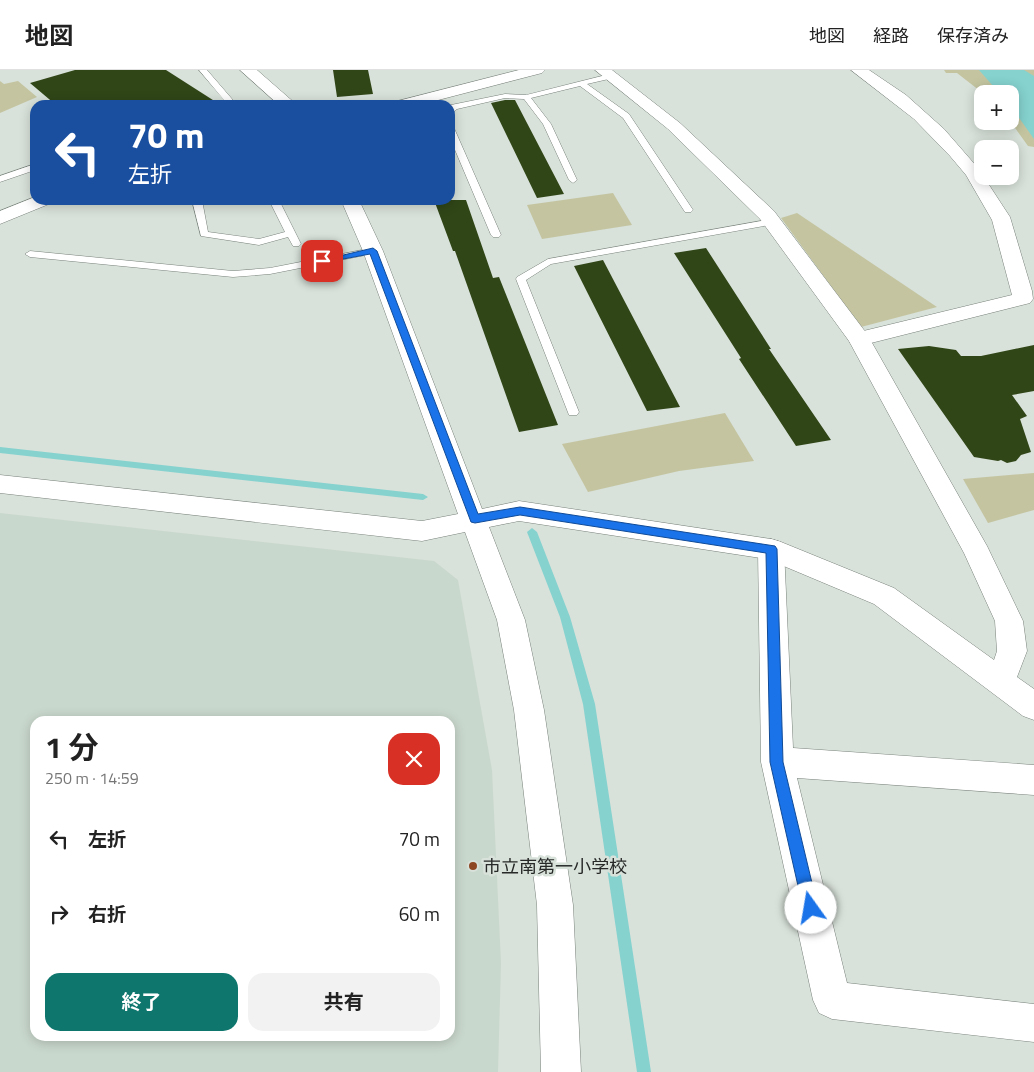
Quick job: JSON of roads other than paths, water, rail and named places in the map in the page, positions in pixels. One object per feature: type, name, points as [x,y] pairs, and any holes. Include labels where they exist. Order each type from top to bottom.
[{"type":"street","points":[[248,70],[283,100]]},
{"type":"street","points":[[419,100],[536,70]]},
{"type":"street","points":[[859,70],[882,84],[918,112],[965,162],[1000,215],[1019,278],[1023,299],[859,339]]},
{"type":"street","points":[[606,73],[674,126],[772,222],[859,339],[977,553],[1009,621],[1012,651],[1001,680]]},
{"type":"street","points":[[0,218],[31,205]]},
{"type":"street","points":[[352,205],[373,251],[475,519],[511,620],[529,710],[555,905],[561,1072]]},
{"type":"street","points":[[0,484],[422,531],[520,511],[771,549],[884,596],[1034,706]]},
{"type":"street","points":[[771,549],[777,762],[832,1000],[1034,1023]]},
{"type":"street","points":[[777,762],[1034,780]]},
{"type":"lane","points":[[203,70],[228,100]]},
{"type":"lane","points":[[455,107],[504,96],[526,97],[581,83],[606,73]]},
{"type":"lane","points":[[581,83],[626,116],[688,210]]},
{"type":"lane","points":[[526,97],[547,124],[573,180]]},
{"type":"lane","points":[[455,140],[496,235]]},
{"type":"lane","points":[[0,179],[30,170]]},
{"type":"lane","points":[[198,205],[204,234],[259,242],[290,234]]},
{"type":"lane","points":[[276,205],[296,244]]},
{"type":"lane","points":[[573,412],[521,279],[548,262],[772,222]]},
{"type":"lane","points":[[30,254],[233,274],[270,271],[373,251]]},
{"type":"water","points":[[979,70],[1024,70],[1034,76],[1034,139],[1019,118],[1019,85],[992,85]]},
{"type":"waterway","points":[[0,450],[423,497]]},
{"type":"waterway","points":[[532,532],[565,617],[589,704],[644,1072]]},
{"type":"place","name":"市立南第一小学校","points":[[473,866]]}]
